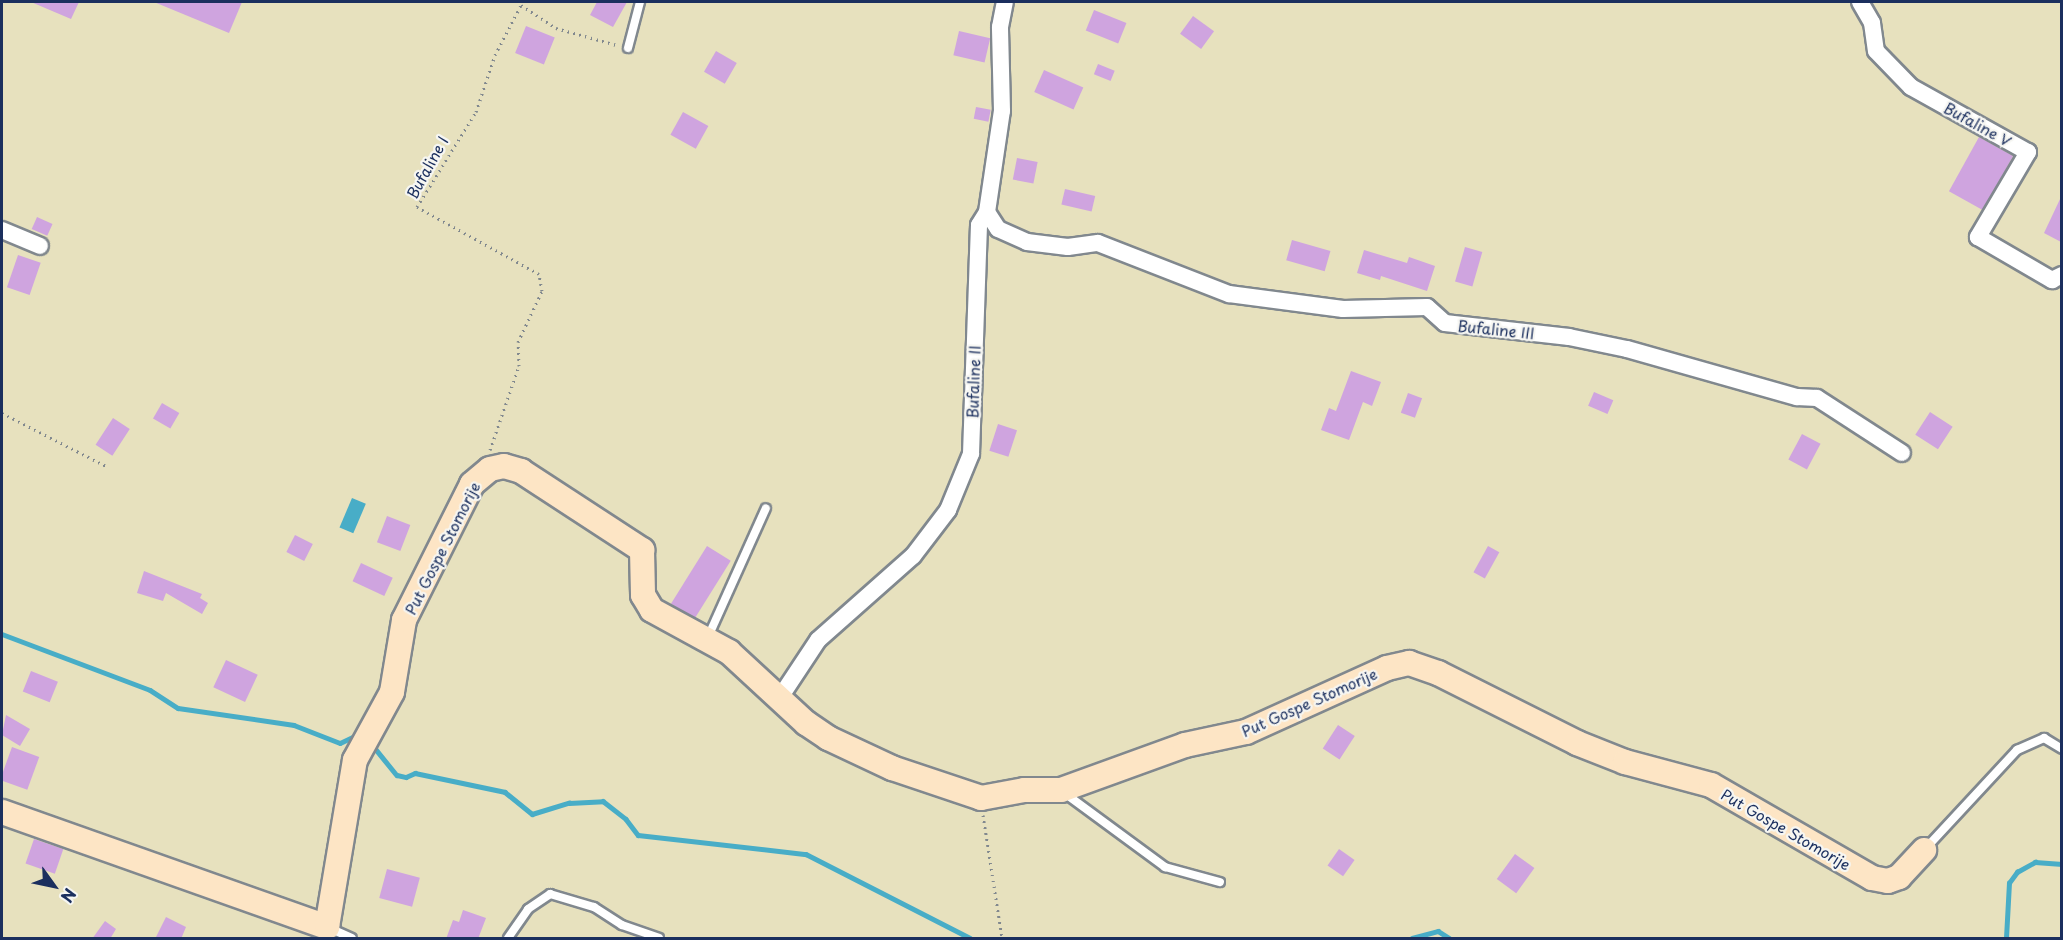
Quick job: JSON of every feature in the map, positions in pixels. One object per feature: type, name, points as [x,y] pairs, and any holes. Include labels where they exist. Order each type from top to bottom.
[{"type":"street","name":"Bufaline II","points":[[781,696],[818,640],[913,555],[948,510],[971,454],[979,225],[987,212],[1002,111],[1000,27],[1005,2]]},
{"type":"street","name":"Bufaline V","points":[[1860,2],[1872,23],[1876,51],[1911,87],[2028,152],[1978,237],[2052,280],[2061,275]]},
{"type":"street","name":"Bufaline III","points":[[987,212],[998,229],[1027,242],[1068,247],[1098,243],[1229,294],[1343,309],[1427,308],[1445,323],[1569,337],[1627,349],[1797,397],[1817,398],[1902,453]]},
{"type":"street","points":[[2,230],[40,246]]},
{"type":"street","name":"Put Gospe Stomorije","points":[[327,927],[355,760],[392,692],[404,620],[472,484],[481,474],[504,466],[521,471],[619,532],[642,550],[643,595],[652,610],[729,652],[781,696],[806,723],[828,738],[892,768],[981,798],[1024,790],[1060,790],[1185,745],[1246,732],[1387,668],[1409,663],[1438,673],[1577,743],[1625,762],[1711,785],[1872,878],[1888,881],[1899,877],[1924,850]]},
{"type":"street","points":[[2,812],[327,927]]},
{"type":"lane","points":[[628,48],[640,2]]},
{"type":"lane","points":[[706,640],[766,508]]},
{"type":"lane","name":"Put Gospe Stomorije","points":[[1924,850],[2017,750],[2044,738],[2061,749]]},
{"type":"lane","points":[[1060,790],[1165,867],[1220,882]]},
{"type":"lane","points":[[508,939],[528,909],[550,894],[594,907],[622,925],[659,939]]},
{"type":"lane","points":[[327,927],[352,939]]},
{"type":"path","name":"Bufaline I","points":[[481,474],[519,366],[518,342],[542,291],[539,274],[417,207],[476,112],[495,55],[521,5],[556,28],[628,48]]},
{"type":"path","points":[[2,413],[106,466]]},
{"type":"path","points":[[981,798],[1002,939]]},
{"type":"water","points":[[352,498],[366,504],[353,533],[339,527]]},
{"type":"building","points":[[31,2],[79,2],[71,19]]},
{"type":"building","points":[[154,2],[242,2],[229,33]]},
{"type":"building","points":[[597,2],[627,2],[613,27],[590,15]]},
{"type":"building","points":[[1094,10],[1126,23],[1118,44],[1086,30]]},
{"type":"building","points":[[1193,16],[1214,31],[1201,49],[1180,34]]},
{"type":"building","points":[[526,26],[555,38],[544,65],[515,53]]},
{"type":"building","points":[[959,31],[990,38],[985,63],[953,55]]},
{"type":"building","points":[[716,51],[737,63],[725,84],[704,72]]},
{"type":"building","points":[[1098,64],[1115,71],[1111,81],[1094,74]]},
{"type":"building","points":[[1044,70],[1083,87],[1074,109],[1034,92]]},
{"type":"building","points":[[976,107],[991,110],[988,122],[974,119]]},
{"type":"building","points":[[683,112],[708,126],[696,149],[670,135]]},
{"type":"building","points":[[1979,137],[2013,156],[1983,210],[1949,191]]},
{"type":"building","points":[[1017,158],[1038,162],[1033,184],[1013,180]]},
{"type":"building","points":[[1065,189],[1095,196],[1092,212],[1061,205]]},
{"type":"building","points":[[2061,197],[2061,242],[2044,233]]},
{"type":"building","points":[[37,217],[53,224],[47,236],[32,229]]},
{"type":"building","points":[[1292,240],[1330,251],[1325,271],[1286,260]]},
{"type":"building","points":[[1465,247],[1482,252],[1472,287],[1455,282]]},
{"type":"building","points":[[1364,250],[1407,263],[1409,257],[1435,266],[1427,291],[1381,276],[1380,280],[1357,273]]},
{"type":"building","points":[[18,255],[41,263],[30,295],[7,287]]},
{"type":"building","points":[[1351,371],[1381,382],[1372,406],[1363,402],[1349,440],[1321,430],[1329,408],[1336,411]]},
{"type":"building","points":[[1594,392],[1613,400],[1607,414],[1588,406]]},
{"type":"building","points":[[1408,393],[1422,398],[1415,418],[1401,413]]},
{"type":"building","points":[[162,403],[179,413],[170,429],[153,419]]},
{"type":"building","points":[[1930,412],[1953,427],[1938,449],[1915,435]]},
{"type":"building","points":[[113,418],[130,429],[112,456],[96,445]]},
{"type":"building","points":[[998,424],[1017,430],[1008,457],[989,451]]},
{"type":"building","points":[[1802,434],[1821,444],[1807,469],[1788,460]]},
{"type":"building","points":[[387,516],[410,525],[400,551],[377,542]]},
{"type":"building","points":[[295,535],[313,544],[304,561],[286,552]]},
{"type":"building","points":[[707,546],[731,561],[695,619],[671,604]]},
{"type":"building","points":[[1488,546],[1499,552],[1485,579],[1473,572]]},
{"type":"building","points":[[361,563],[393,578],[384,596],[353,581]]},
{"type":"building","points":[[144,571],[202,594],[200,598],[208,603],[202,614],[166,593],[163,601],[137,593]]},
{"type":"building","points":[[226,660],[258,675],[245,702],[213,687]]},
{"type":"building","points":[[31,671],[58,682],[50,702],[23,691]]},
{"type":"building","points":[[6,715],[30,729],[20,746],[2,735]]},
{"type":"building","points":[[1338,725],[1355,736],[1340,759],[1323,748]]},
{"type":"building","points":[[12,747],[39,757],[27,790],[2,781]]},
{"type":"building","points":[[34,839],[63,849],[55,874],[26,864]]},
{"type":"building","points":[[1339,849],[1355,860],[1343,876],[1328,865]]},
{"type":"building","points":[[1515,854],[1534,868],[1516,893],[1497,879]]},
{"type":"building","points":[[387,869],[420,878],[412,907],[379,898]]},
{"type":"building","points":[[463,910],[486,918],[478,939],[446,939],[453,920],[459,922]]},
{"type":"building","points":[[166,917],[186,927],[181,939],[155,939]]},
{"type":"building","points":[[105,921],[116,929],[110,939],[92,939]]},
{"type":"waterway","points":[[2,634],[150,690],[178,708],[294,725],[340,743],[353,737]]},
{"type":"waterway","points":[[374,747],[397,775],[406,777],[415,773],[505,792],[532,814],[569,803],[603,801],[626,819],[638,835],[806,854],[970,938]]},
{"type":"waterway","points":[[2006,938],[2009,883],[2017,872],[2035,862],[2062,864]]},
{"type":"waterway","points":[[1412,938],[1438,931],[1449,938]]}]
